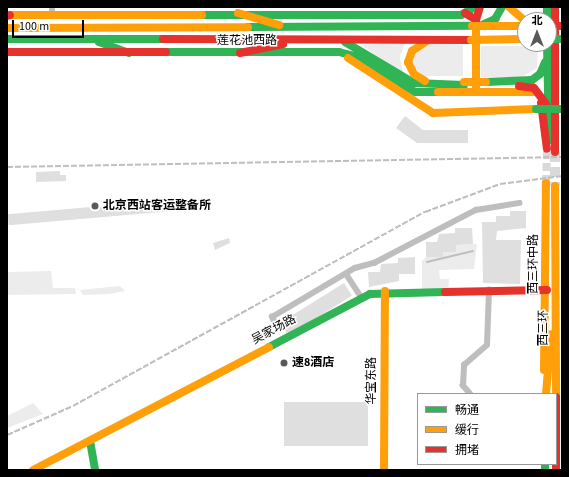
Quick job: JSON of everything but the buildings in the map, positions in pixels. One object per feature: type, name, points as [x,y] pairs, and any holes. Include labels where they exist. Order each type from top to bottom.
[{"type":"main road","points":[[8,16],[52,11],[465,13],[475,7]]},
{"type":"main road","points":[[480,7],[476,24],[476,92],[533,92],[539,96],[551,151]]},
{"type":"main road","points":[[476,24],[495,19],[502,7]]},
{"type":"main road","points":[[509,7],[517,14]]},
{"type":"main road","points":[[551,151],[555,7]]},
{"type":"main road","points":[[238,13],[291,28]]},
{"type":"main road","points":[[465,13],[476,24]]},
{"type":"main road","name":"莲花池西路","points":[[7,28],[291,28],[476,24],[517,26]]},
{"type":"main road","name":"莲花池西路","points":[[7,39],[517,39]]},
{"type":"main road","points":[[92,39],[129,53]]},
{"type":"main road","points":[[338,39],[353,44],[414,83],[464,84],[532,80],[544,68],[547,54]]},
{"type":"main road","points":[[240,53],[302,40]]},
{"type":"main road","points":[[435,40],[420,43],[412,50],[408,62],[414,74],[430,82],[464,84]]},
{"type":"main road","name":"莲花池西路","points":[[7,52],[339,52],[354,56],[415,92],[476,92]]},
{"type":"main road","points":[[339,52],[433,113],[562,109]]},
{"type":"main road","points":[[547,54],[546,106],[551,151]]},
{"type":"main road","points":[[486,83],[528,86],[539,92],[546,106]]},
{"type":"main road","name":"西三环中路","points":[[545,393],[547,290],[546,183]]},
{"type":"main road","name":"西三环","points":[[555,186],[556,393]]},
{"type":"main road","points":[[545,393],[551,301],[556,280]]},
{"type":"main road","name":"吴家场路","points":[[33,470],[90,442],[362,298],[385,291],[547,290]]},
{"type":"main road","name":"华宝东路","points":[[384,470],[385,291]]},
{"type":"main road","points":[[90,442],[94,470]]},
{"type":"street","points":[[276,326],[272,317],[347,275],[355,268],[374,263],[476,210],[519,203]]},
{"type":"street","points":[[347,275],[362,298]]},
{"type":"street","points":[[469,393],[463,386],[464,365],[487,345],[489,290]]},
{"type":"shaded area","points":[[405,43],[400,57],[403,74],[361,45]]},
{"type":"shaded area","points":[[426,43],[463,45],[463,76],[423,76],[411,64],[414,52]]},
{"type":"shaded area","points":[[481,46],[517,46],[517,52],[538,52],[537,68],[522,77],[481,77]]},
{"type":"shaded area","points":[[477,244],[474,269],[439,270],[440,279],[449,279],[448,291],[422,291],[422,261],[426,257],[443,257],[443,252],[456,252],[456,245]]},
{"type":"shaded area","points":[[51,271],[53,288],[75,288],[76,294],[7,295],[7,272]]},
{"type":"shaded area","points":[[120,286],[125,291],[109,294],[83,295],[80,290]]},
{"type":"shaded area","points":[[33,403],[43,414],[7,428],[7,416]]},
{"type":"waterway","points":[[427,262],[473,251]]},
{"type":"tunnel","points":[[546,183],[547,149]]},
{"type":"tunnel","points":[[555,152],[555,186]]},
{"type":"railway","points":[[7,167],[562,157]]},
{"type":"railway","points":[[7,435],[73,406],[425,212],[500,184],[562,176]]},
{"type":"traffic: fast","points":[[202,15],[461,15],[475,7]]},
{"type":"traffic: fast","points":[[480,26],[495,19],[502,7]]},
{"type":"traffic: fast","points":[[547,7],[547,12]]},
{"type":"traffic: fast","points":[[248,27],[472,26]]},
{"type":"traffic: fast","points":[[7,39],[163,39]]},
{"type":"traffic: fast","points":[[557,39],[562,39]]},
{"type":"traffic: fast","points":[[99,42],[129,53]]},
{"type":"traffic: fast","points":[[345,42],[414,83],[464,85]]},
{"type":"traffic: fast","points":[[166,52],[339,52],[354,56],[415,92],[438,92]]},
{"type":"traffic: fast","points":[[547,52],[549,140]]},
{"type":"traffic: fast","points":[[486,82],[532,80],[540,74],[545,62]]},
{"type":"traffic: fast","points":[[536,109],[562,109]]},
{"type":"traffic: fast","points":[[269,347],[370,294],[445,292]]},
{"type":"traffic: fast","points":[[90,441],[95,470]]},
{"type":"traffic: fast","points":[[545,465],[545,470]]},
{"type":"traffic: slow","points":[[509,7],[517,14]]},
{"type":"traffic: slow","points":[[238,13],[279,25]]},
{"type":"traffic: slow","points":[[7,15],[202,15]]},
{"type":"traffic: slow","points":[[476,20],[476,87]]},
{"type":"traffic: slow","points":[[472,26],[517,26]]},
{"type":"traffic: slow","points":[[7,28],[248,27]]},
{"type":"traffic: slow","points":[[471,40],[517,39]]},
{"type":"traffic: slow","points":[[425,81],[414,74],[408,62],[412,51],[427,41]]},
{"type":"traffic: slow","points":[[348,58],[433,113],[536,109]]},
{"type":"traffic: slow","points":[[464,82],[486,82]]},
{"type":"traffic: slow","points":[[438,92],[533,92]]},
{"type":"traffic: slow","points":[[544,370],[546,183]]},
{"type":"traffic: slow","points":[[555,186],[556,393]]},
{"type":"traffic: slow","points":[[384,470],[385,291]]},
{"type":"traffic: slow","points":[[546,393],[551,334]]},
{"type":"traffic: slow","points":[[33,470],[269,347]]},
{"type":"traffic: jam","points":[[465,13],[476,20],[480,7]]},
{"type":"traffic: jam","points":[[555,7],[555,152]]},
{"type":"traffic: jam","points":[[557,26],[562,26]]},
{"type":"traffic: jam","points":[[163,39],[471,40]]},
{"type":"traffic: jam","points":[[240,53],[283,44]]},
{"type":"traffic: jam","points":[[7,52],[166,52]]},
{"type":"traffic: jam","points":[[519,86],[534,88],[546,104]]},
{"type":"traffic: jam","points":[[541,103],[547,149]]},
{"type":"traffic: jam","points":[[445,292],[547,290]]},
{"type":"traffic: jam","points":[[556,465],[556,470]]},
{"type":"place","name":"北京西站客运整备所","points":[[95,206]]},
{"type":"place","name":"速8酒店","points":[[284,363]]}]
